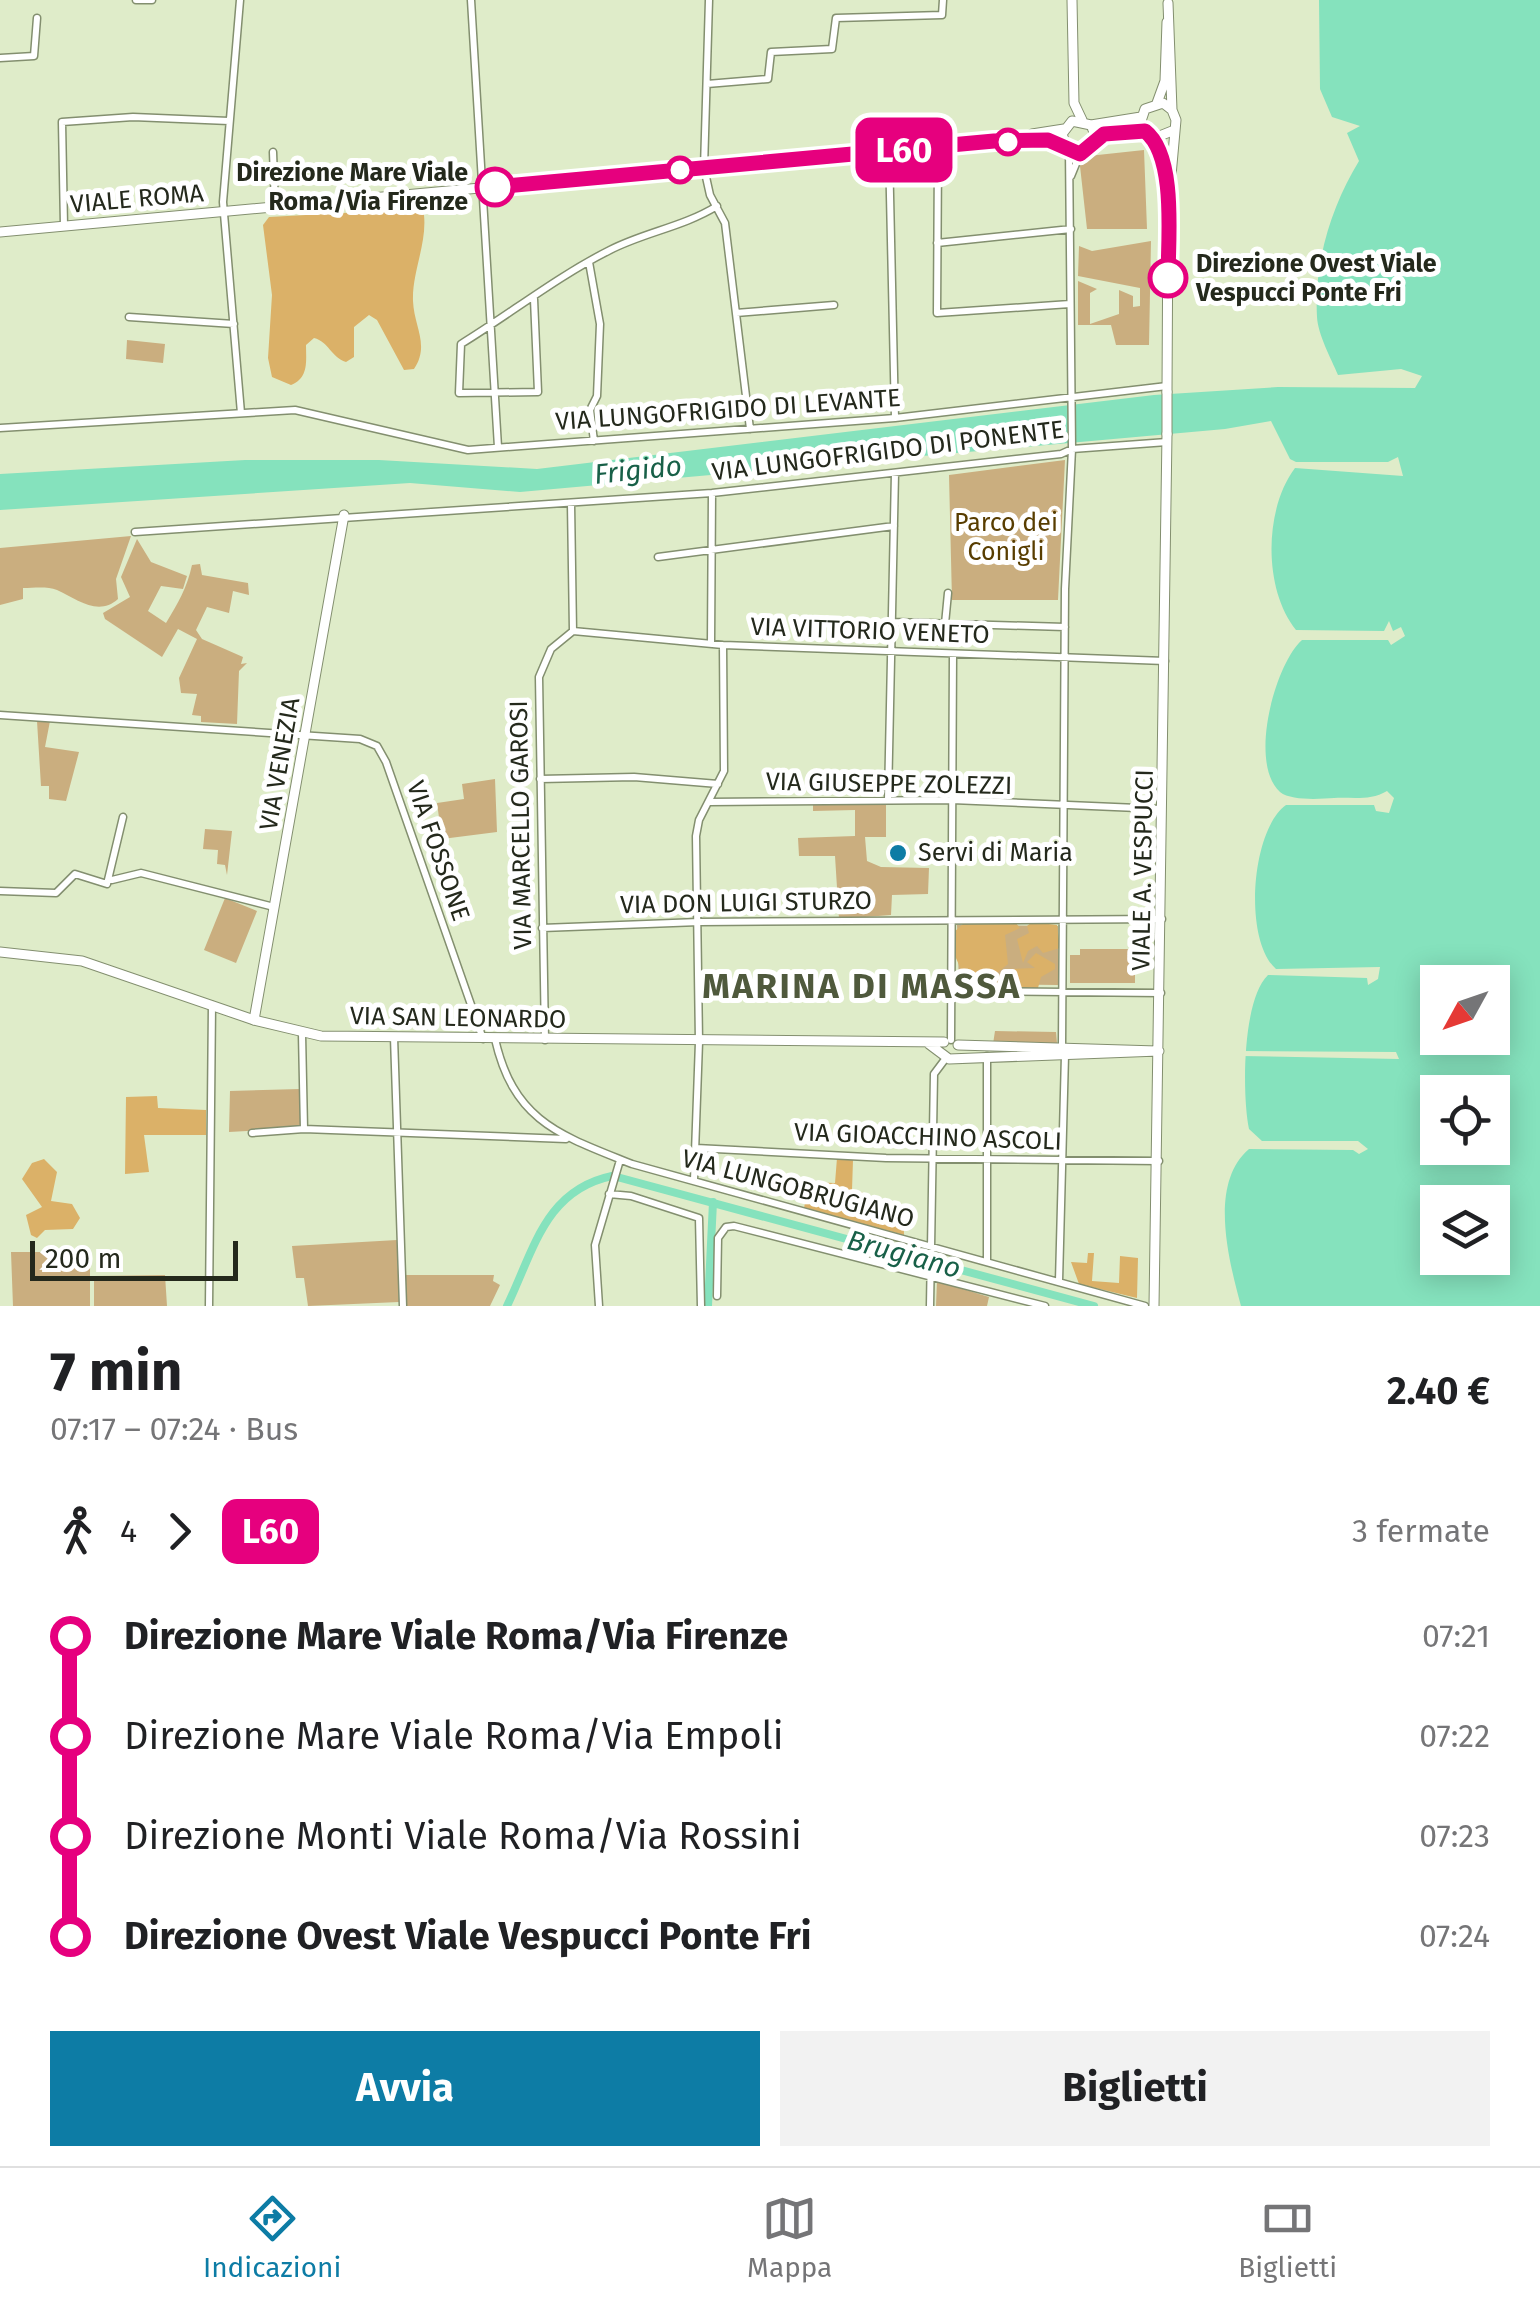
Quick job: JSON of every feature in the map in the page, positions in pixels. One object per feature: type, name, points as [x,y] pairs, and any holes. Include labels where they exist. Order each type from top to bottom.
[{"type":"main road","points":[[1066,148],[1077,124],[1072,0]]},
{"type":"main road","points":[[1168,2],[1165,81],[1158,102],[1148,106],[1141,117],[1163,164],[1168,209]]},
{"type":"main road","points":[[1168,2],[1172,110],[1176,120],[1172,130],[1168,209]]},
{"type":"main road","points":[[1158,102],[1172,110]]},
{"type":"main road","name":"VIALE ROMA","points":[[994,141],[1077,124],[1141,117]]},
{"type":"main road","points":[[1077,124],[1096,137],[1172,130]]},
{"type":"main road","points":[[1080,154],[1092,147],[1096,137]]},
{"type":"main road","name":"VIALE ROMA","points":[[0,232],[994,141],[1045,140],[1080,154]]},
{"type":"main road","name":"VIALE A. VESPUCCI","points":[[1154,1306],[1163,919],[1168,209]]},
{"type":"main road","name":"VIA VENEZIA","points":[[254,1020],[344,516]]},
{"type":"main road","name":"VIA SAN LEONARDO","points":[[0,952],[82,960],[302,1034],[928,1044],[949,1049]]},
{"type":"main road","points":[[949,1049],[987,1054],[1064,1050]]},
{"type":"main road","points":[[949,1049],[1160,1051]]},
{"type":"street","points":[[136,0],[152,0]]},
{"type":"street","points":[[240,0],[224,212],[241,413]]},
{"type":"street","points":[[471,0],[498,447]]},
{"type":"street","points":[[709,0],[704,168],[725,223],[750,430]]},
{"type":"street","points":[[707,84],[768,79],[771,52],[832,49],[836,18],[942,15],[943,0]]},
{"type":"street","points":[[0,58],[34,56],[37,18]]},
{"type":"street","points":[[64,226],[62,122],[133,116],[229,121]]},
{"type":"street","points":[[1059,1281],[1068,807],[1065,627],[1072,446],[1071,229],[1066,148]]},
{"type":"street","points":[[889,151],[895,418]]},
{"type":"street","points":[[273,152],[275,206]]},
{"type":"street","points":[[938,154],[937,312],[1070,304]]},
{"type":"street","points":[[1069,188],[1080,154]]},
{"type":"street","points":[[534,299],[540,388],[533,394],[459,393],[458,348],[589,262],[621,244],[682,226],[717,206]]},
{"type":"street","points":[[937,242],[1071,229]]},
{"type":"street","points":[[589,262],[600,324],[596,396],[590,410],[594,442]]},
{"type":"street","points":[[736,313],[834,305]]},
{"type":"street","points":[[129,317],[234,324]]},
{"type":"street","name":"VIA LUNGOFRIGIDO DI LEVANTE","points":[[0,428],[295,410],[385,428],[449,448],[498,447],[895,418],[1167,389]]},
{"type":"street","name":"VIA LUNGOFRIGIDO DI PONENTE","points":[[135,532],[712,493],[1061,454],[1072,446],[1167,438]]},
{"type":"street","points":[[888,800],[895,473]]},
{"type":"street","points":[[710,643],[712,493]]},
{"type":"street","points":[[570,504],[573,631]]},
{"type":"street","points":[[658,557],[894,526]]},
{"type":"street","points":[[945,624],[948,593]]},
{"type":"street","points":[[893,622],[1065,627]]},
{"type":"street","name":"VIA VITTORIO VENETO","points":[[573,631],[723,646],[1166,662]]},
{"type":"street","name":"VIA MARCELLO GAROSI","points":[[545,1040],[540,671],[560,638],[573,631]]},
{"type":"street","points":[[694,1180],[699,1042],[696,836],[724,772],[723,646]]},
{"type":"street","points":[[930,1306],[934,1074],[949,1049],[953,990],[953,654]]},
{"type":"street","name":"VIA FOSSONE","points":[[0,714],[306,734],[369,742],[383,754],[483,1038]]},
{"type":"street","points":[[540,779],[648,778],[718,784]]},
{"type":"street","name":"VIA GIUSEPPE ZOLEZZI","points":[[708,802],[952,800],[1164,809]]},
{"type":"street","points":[[110,882],[123,817]]},
{"type":"street","points":[[0,891],[56,893],[76,874],[110,882],[140,873],[274,907]]},
{"type":"street","name":"VIA DON LUIGI STURZO","points":[[542,928],[699,922],[1163,919]]},
{"type":"street","points":[[953,990],[1161,992]]},
{"type":"street","points":[[208,1306],[212,1005]]},
{"type":"street","points":[[302,1034],[304,1129]]},
{"type":"street","points":[[394,1038],[403,1306]]},
{"type":"street","name":"VIA LUNGOBRUGIANO","points":[[496,1039],[512,1091],[536,1117],[567,1139],[619,1163],[694,1180],[1144,1306]]},
{"type":"street","points":[[987,1054],[988,1262]]},
{"type":"street","points":[[252,1133],[304,1129],[567,1139]]},
{"type":"street","name":"VIA GIOACCHINO ASCOLI","points":[[696,1148],[1060,1162],[1159,1161]]},
{"type":"street","points":[[599,1306],[595,1245],[619,1163]]},
{"type":"street","points":[[610,1190],[697,1216],[700,1306]]},
{"type":"street","points":[[716,1296],[718,1238],[726,1227],[734,1226],[1045,1306]]},
{"type":"green space","points":[[1144,150],[1147,229],[1087,229],[1079,157]]},
{"type":"green space","points":[[1151,241],[1149,345],[1116,345],[1111,325],[1078,325],[1078,281],[1097,289],[1090,293],[1090,324],[1119,314],[1119,290],[1133,296],[1133,307],[1140,306],[1140,288],[1078,276],[1079,246],[1092,251]]},
{"type":"green space","points":[[127,340],[165,344],[163,363],[126,359]]},
{"type":"green space","name":"Parco dei Conigli","points":[[1065,460],[1058,600],[952,600],[949,475]]},
{"type":"green space","points":[[131,536],[116,579],[118,599],[110,604],[88,605],[57,590],[23,588],[23,599],[0,605],[0,548]]},
{"type":"green space","points":[[137,539],[151,562],[187,576],[183,589],[161,586],[148,611],[166,623],[185,588],[192,565],[200,564],[202,575],[248,583],[249,595],[233,591],[229,613],[207,607],[196,630],[202,639],[243,657],[241,664],[247,663],[239,671],[237,724],[201,722],[201,716],[192,715],[197,694],[181,693],[179,678],[197,639],[178,629],[162,657],[105,619],[103,613],[130,597],[121,577]]},
{"type":"green space","points":[[37,721],[50,721],[45,747],[79,752],[66,801],[49,799],[49,786],[41,786]]},
{"type":"green space","points":[[495,779],[497,832],[442,839],[437,803],[464,799],[462,784]]},
{"type":"green space","points":[[813,804],[886,805],[886,837],[865,837],[867,861],[881,867],[929,868],[928,894],[892,895],[891,915],[839,919],[835,856],[799,856],[798,838],[855,836],[855,810],[813,811]]},
{"type":"green space","points":[[205,829],[232,831],[227,875],[225,865],[217,864],[218,850],[203,849]]},
{"type":"green space","points":[[225,898],[257,911],[236,963],[204,950]]},
{"type":"green space","points":[[957,925],[1058,926],[1058,985],[959,984]]},
{"type":"green space","points":[[1080,949],[1135,949],[1135,983],[1070,983],[1070,955],[1080,955]]},
{"type":"green space","points":[[995,1031],[1056,1032],[1057,1043],[993,1044]]},
{"type":"green space","points":[[300,1089],[301,1128],[229,1132],[230,1091]]},
{"type":"green space","points":[[397,1240],[399,1302],[308,1306],[304,1278],[296,1278],[292,1246]]},
{"type":"green space","points":[[11,1252],[90,1252],[90,1306],[13,1306]]},
{"type":"green space","points":[[165,1275],[167,1306],[94,1306],[94,1276]]},
{"type":"green space","points":[[404,1275],[494,1275],[493,1281],[500,1285],[490,1306],[406,1306]]},
{"type":"green space","points":[[937,1281],[989,1297],[987,1306],[936,1306]]},
{"type":"shaded area","points":[[417,209],[424,215],[424,226],[413,290],[421,344],[414,369],[404,370],[377,320],[369,315],[354,327],[354,357],[346,362],[341,360],[314,338],[306,345],[305,368],[297,382],[291,385],[272,377],[268,358],[272,295],[263,225],[269,217]]},
{"type":"shaded area","points":[[1015,922],[1020,928],[1005,935],[1008,964],[991,978],[985,974],[963,974],[952,949],[952,934],[964,923]]},
{"type":"shaded area","points":[[1032,922],[1057,925],[1060,948],[1043,953],[1037,946],[1028,951],[1023,963],[1017,939],[1029,933],[1027,926]]},
{"type":"shaded area","points":[[1036,953],[1055,964],[1055,969],[1041,977],[1038,988],[1021,991],[1000,984],[1013,969],[1035,968],[1027,962]]},
{"type":"shaded area","points":[[157,1096],[158,1108],[206,1110],[206,1135],[144,1135],[149,1172],[125,1174],[126,1097]]},
{"type":"shaded area","points":[[837,1158],[853,1160],[852,1190],[867,1194],[868,1203],[903,1204],[904,1235],[804,1208],[809,1182],[835,1183]]},
{"type":"shaded area","points":[[44,1159],[57,1172],[51,1201],[72,1204],[80,1218],[73,1229],[45,1230],[37,1238],[31,1235],[26,1215],[42,1207],[22,1179],[32,1163]]},
{"type":"shaded area","points":[[1088,1253],[1094,1253],[1092,1281],[1119,1283],[1120,1256],[1138,1258],[1137,1298],[1079,1284],[1071,1262],[1087,1263]]},
{"type":"water","name":"Frigido","points":[[1319,0],[1540,0],[1540,1306],[1241,1306],[1227,1246],[1225,1202],[1229,1182],[1236,1164],[1249,1149],[1353,1150],[1359,1154],[1368,1149],[1358,1141],[1262,1141],[1249,1129],[1245,1072],[1253,1005],[1268,975],[1367,978],[1368,985],[1378,979],[1380,967],[1276,969],[1266,955],[1255,911],[1265,837],[1286,805],[1374,805],[1376,811],[1389,813],[1394,798],[1387,791],[1361,798],[1306,799],[1280,792],[1266,759],[1266,737],[1275,691],[1292,652],[1302,640],[1388,640],[1391,645],[1405,636],[1401,627],[1393,631],[1389,621],[1384,631],[1296,630],[1285,613],[1273,572],[1277,505],[1295,468],[1403,476],[1398,457],[1388,462],[1296,462],[1290,459],[1271,421],[1225,429],[520,492],[410,483],[0,510],[0,474],[245,460],[379,460],[537,469],[1154,395],[1278,387],[1415,388],[1422,376],[1401,369],[1338,375],[1320,331],[1318,276],[1326,236],[1359,161],[1347,133],[1360,126],[1332,117],[1320,89]]},
{"type":"pier","points":[[1242,1051],[1396,1052],[1399,1059],[1242,1056]]},
{"type":"waterway","name":"Brugiano","points":[[507,1306],[534,1244],[556,1209],[589,1183],[612,1176]]},
{"type":"waterway","name":"Brugiano","points":[[617,1177],[1094,1306]]},
{"type":"waterway","name":"Brugiano","points":[[708,1306],[713,1202]]},
{"type":"bus line","name":"L60","points":[[495,187],[994,141],[1048,140],[1080,154],[1104,134],[1145,131],[1152,136],[1163,164],[1168,209],[1168,278]]},
{"type":"place","name":"Direzione Mare Viale Roma/Via Firenze","points":[[495,187]]},
{"type":"place","name":"Direzione Ovest Viale Vespucci Ponte Fri","points":[[1168,278]]},
{"type":"place","name":"Servi di Maria","points":[[898,853]]},
{"type":"district","name":"MARINA DI MASSA","points":[[862,986]]}]
